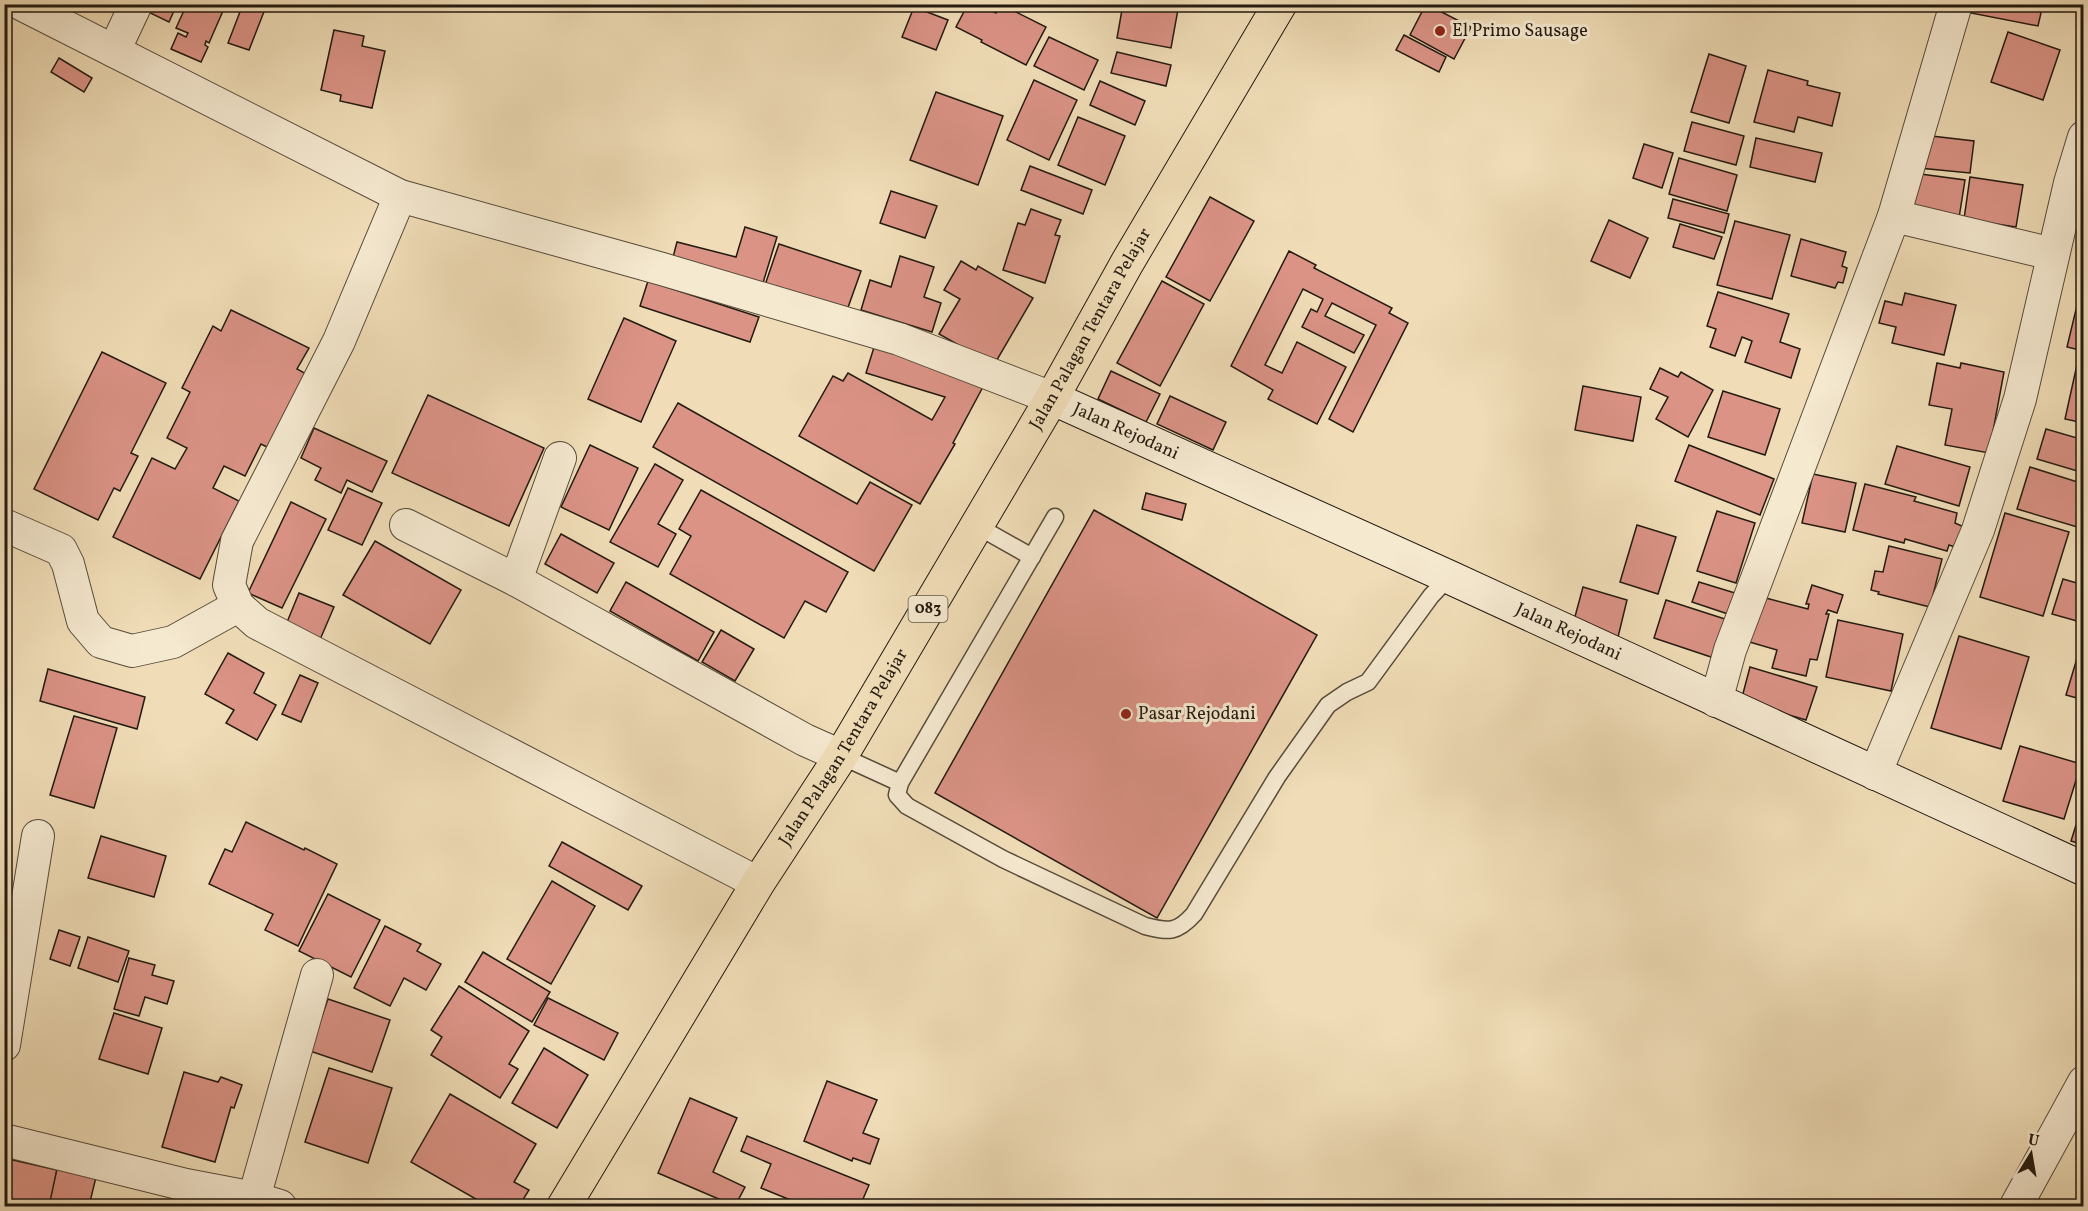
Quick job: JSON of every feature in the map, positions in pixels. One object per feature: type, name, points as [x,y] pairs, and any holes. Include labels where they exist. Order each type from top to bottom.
[{"type":"main road","name":"Jalan Palagan Tentara Pelajar","points":[[564,1206],[758,883],[841,756],[1280,4]]},
{"type":"main road","name":"Jalan Rejodani","points":[[1052,398],[1449,577],[2084,869]]},
{"type":"street","points":[[21,4],[400,196],[651,266],[899,339],[1052,398]]},
{"type":"street","points":[[114,51],[136,4]]},
{"type":"street","points":[[1716,701],[1730,650],[1894,216],[1956,4]]},
{"type":"street","points":[[1875,774],[1978,530],[2020,399],[2053,254],[2074,209],[2084,136]]},
{"type":"street","points":[[400,196],[339,341],[237,541],[229,585],[238,606],[257,623],[758,883]]},
{"type":"street","points":[[1894,216],[2053,254]]},
{"type":"street","points":[[516,580],[560,458]]},
{"type":"street","points":[[4,525],[61,550],[68,564],[83,621],[101,642],[132,651],[173,642],[238,606]]},
{"type":"street","points":[[406,525],[516,580],[805,740],[841,756]]},
{"type":"street","points":[[4,1046],[38,836]]},
{"type":"street","points":[[4,1140],[186,1185],[267,1202],[317,975]]},
{"type":"street","points":[[2016,1206],[2084,1082]]},
{"type":"lane","points":[[1055,517],[900,783],[897,795],[907,806],[1002,859],[1145,926],[1165,931],[1182,927],[1194,914],[1277,777],[1328,705],[1368,682],[1431,596],[1449,577]]},
{"type":"lane","points":[[977,526],[1032,557]]},
{"type":"lane","points":[[841,756],[900,783]]},
{"type":"building","points":[[149,4],[177,4],[169,22],[146,11]]},
{"type":"building","points":[[187,4],[226,4],[209,43],[206,41],[205,45],[208,47],[201,62],[171,49],[178,33],[186,37],[188,33],[176,28]]},
{"type":"building","points":[[243,4],[267,4],[249,50],[228,43]]},
{"type":"building","points":[[968,4],[978,4],[996,13],[1000,4],[1046,27],[1026,65],[956,27]]},
{"type":"building","points":[[1123,4],[1179,4],[1171,48],[1117,38]]},
{"type":"building","name":"El Primo Sausage","points":[[1426,4],[1471,27],[1454,59],[1410,35]]},
{"type":"building","points":[[1973,4],[2043,4],[2038,26],[1971,13]]},
{"type":"building","points":[[914,7],[948,20],[936,50],[902,37]]},
{"type":"building","points":[[334,30],[364,36],[362,46],[385,51],[372,108],[340,101],[341,95],[321,90]]},
{"type":"building","points":[[2008,32],[2060,50],[2043,100],[1991,82]]},
{"type":"building","points":[[1404,35],[1446,57],[1439,72],[1396,50]]},
{"type":"building","points":[[1049,37],[1098,60],[1084,90],[1034,66]]},
{"type":"building","points":[[1117,52],[1171,65],[1166,86],[1111,73]]},
{"type":"building","points":[[1709,54],[1746,66],[1729,123],[1691,112]]},
{"type":"building","points":[[59,58],[92,78],[84,92],[51,72]]},
{"type":"building","points":[[1768,70],[1808,81],[1807,85],[1840,93],[1832,126],[1798,117],[1794,132],[1754,122]]},
{"type":"building","points":[[1034,80],[1077,100],[1049,160],[1007,140]]},
{"type":"building","points":[[1100,81],[1145,101],[1135,125],[1090,105]]},
{"type":"building","points":[[936,92],[1003,116],[978,185],[910,160]]},
{"type":"building","points":[[1078,117],[1125,136],[1105,185],[1058,165]]},
{"type":"building","points":[[1692,122],[1744,136],[1736,165],[1684,151]]},
{"type":"building","points":[[1923,135],[1974,141],[1970,173],[1919,168]]},
{"type":"building","points":[[1756,138],[1822,153],[1815,182],[1750,167]]},
{"type":"building","points":[[1644,144],[1673,153],[1662,188],[1633,178]]},
{"type":"building","points":[[1679,158],[1737,175],[1727,211],[1669,194]]},
{"type":"building","points":[[1030,166],[1092,190],[1083,214],[1021,190]]},
{"type":"building","points":[[1913,173],[1965,180],[1959,218],[1908,210]]},
{"type":"building","points":[[1970,177],[2023,185],[2016,227],[1964,219]]},
{"type":"building","points":[[891,191],[937,206],[925,238],[880,223]]},
{"type":"building","points":[[1210,197],[1254,221],[1210,301],[1166,277]]},
{"type":"building","points":[[1673,199],[1729,214],[1724,233],[1668,218]]},
{"type":"building","points":[[1031,209],[1061,220],[1055,235],[1060,236],[1045,283],[1003,270],[1018,223],[1025,225]]},
{"type":"building","points":[[1609,220],[1648,238],[1630,278],[1591,261]]},
{"type":"building","points":[[1735,221],[1790,235],[1772,299],[1717,285]]},
{"type":"building","points":[[1680,224],[1722,237],[1714,259],[1673,247]]},
{"type":"building","points":[[745,227],[777,237],[762,286],[672,261],[677,242],[736,257]]},
{"type":"building","points":[[1801,239],[1846,252],[1842,266],[1847,268],[1843,283],[1838,282],[1835,288],[1791,276]]},
{"type":"building","points":[[779,244],[861,271],[846,313],[765,285]]},
{"type":"building","points":[[1289,251],[1316,265],[1314,268],[1392,308],[1389,313],[1408,323],[1353,432],[1329,419],[1376,325],[1332,303],[1325,316],[1364,335],[1354,353],[1302,327],[1311,309],[1317,312],[1323,299],[1303,289],[1265,365],[1282,373],[1297,342],[1346,367],[1317,424],[1268,399],[1273,390],[1231,366]]},
{"type":"building","points":[[900,256],[934,267],[924,297],[941,303],[932,332],[861,310],[870,280],[891,287]]},
{"type":"building","points":[[961,261],[976,270],[978,266],[1033,298],[994,365],[939,334],[960,299],[944,290]]},
{"type":"building","points":[[648,281],[759,317],[750,342],[640,306]]},
{"type":"building","points":[[1162,281],[1204,304],[1160,386],[1117,363]]},
{"type":"building","points":[[1718,292],[1789,314],[1780,342],[1800,349],[1791,378],[1745,362],[1752,341],[1742,337],[1735,356],[1710,347],[1716,329],[1707,326]]},
{"type":"building","points":[[1905,293],[1956,305],[1944,355],[1892,343],[1896,327],[1879,323],[1885,301],[1902,305]]},
{"type":"building","points":[[2078,301],[2084,302],[2084,351],[2067,347]]},
{"type":"building","points":[[231,310],[309,348],[297,369],[308,375],[271,449],[261,444],[245,476],[224,466],[213,488],[239,501],[200,579],[113,537],[152,458],[175,469],[187,448],[167,438],[190,392],[182,388],[213,326],[221,331]]},
{"type":"building","points":[[624,318],[676,341],[641,422],[588,399]]},
{"type":"building","points":[[875,344],[984,385],[953,443],[955,444],[920,504],[799,436],[833,376],[843,381],[848,373],[932,420],[945,397],[866,373]]},
{"type":"building","points":[[102,352],[166,383],[131,453],[138,456],[120,491],[114,488],[98,520],[34,489]]},
{"type":"building","points":[[2078,360],[2084,362],[2084,423],[2065,419]]},
{"type":"building","points":[[1937,363],[1960,368],[1961,363],[2004,372],[1989,453],[1945,445],[1952,409],[1929,405]]},
{"type":"building","points":[[1660,368],[1678,377],[1681,372],[1713,390],[1688,437],[1656,419],[1668,397],[1650,389]]},
{"type":"building","points":[[1111,371],[1160,394],[1146,422],[1098,399]]},
{"type":"building","points":[[1583,386],[1641,397],[1633,441],[1575,430]]},
{"type":"building","points":[[1723,391],[1780,409],[1765,455],[1708,437]]},
{"type":"building","points":[[428,395],[544,448],[509,526],[392,473]]},
{"type":"building","points":[[1170,396],[1226,422],[1213,450],[1157,424]]},
{"type":"building","points":[[678,403],[857,504],[870,482],[912,505],[874,571],[653,447]]},
{"type":"building","points":[[314,428],[387,461],[372,492],[347,480],[341,493],[315,480],[321,468],[301,458]]},
{"type":"building","points":[[2046,429],[2084,440],[2084,473],[2037,459]]},
{"type":"building","points":[[590,445],[638,468],[609,530],[561,507]]},
{"type":"building","points":[[1689,445],[1774,479],[1760,515],[1675,481]]},
{"type":"building","points":[[1897,446],[1970,467],[1959,506],[1885,484]]},
{"type":"building","points":[[655,464],[683,480],[658,524],[676,534],[658,567],[610,542]]},
{"type":"building","points":[[2030,467],[2084,484],[2084,529],[2017,509]]},
{"type":"building","points":[[1813,474],[1856,483],[1845,532],[1802,523]]},
{"type":"building","points":[[1865,484],[1916,497],[1914,501],[1957,513],[1955,523],[1964,527],[1958,548],[1949,545],[1947,551],[1905,539],[1904,543],[1853,530]]},
{"type":"building","points":[[348,488],[382,503],[362,545],[328,530]]},
{"type":"building","points":[[701,490],[848,572],[826,612],[805,601],[784,638],[670,574],[691,536],[679,529]]},
{"type":"building","points":[[1146,493],[1186,504],[1182,520],[1142,509]]},
{"type":"building","points":[[291,502],[326,519],[282,608],[248,593]]},
{"type":"building","name":"Pasar Rejodani","points":[[1094,510],[1317,635],[1157,918],[935,793]]},
{"type":"building","points":[[1717,511],[1755,523],[1736,583],[1697,571]]},
{"type":"building","points":[[2005,513],[2069,532],[2043,616],[1980,597]]},
{"type":"building","points":[[1637,525],[1676,537],[1658,594],[1620,582]]},
{"type":"building","points":[[561,534],[614,563],[597,593],[545,564]]},
{"type":"building","points":[[375,541],[461,590],[430,644],[343,595]]},
{"type":"building","points":[[1889,546],[1942,559],[1930,607],[1878,594],[1879,592],[1871,590],[1875,571],[1883,572]]},
{"type":"building","points":[[2063,579],[2084,585],[2084,623],[2052,614]]},
{"type":"building","points":[[626,582],[714,632],[698,661],[610,611]]},
{"type":"building","points":[[1699,582],[1735,593],[1728,614],[1692,602]]},
{"type":"building","points":[[1812,585],[1843,595],[1837,613],[1828,610],[1826,614],[1829,614],[1817,660],[1810,659],[1806,676],[1772,668],[1777,650],[1746,641],[1758,596],[1808,609],[1809,604],[1806,604]]},
{"type":"building","points":[[1583,587],[1627,600],[1618,637],[1573,624]]},
{"type":"building","points":[[299,593],[334,607],[319,642],[285,627]]},
{"type":"building","points":[[1666,600],[1728,620],[1714,658],[1654,638]]},
{"type":"building","points":[[1838,620],[1903,634],[1891,691],[1826,677]]},
{"type":"building","points":[[721,630],[754,649],[735,681],[702,662]]},
{"type":"building","points":[[1959,636],[2029,657],[2001,749],[1931,728]]},
{"type":"building","points":[[2081,645],[2084,646],[2084,700],[2066,695]]},
{"type":"building","points":[[228,653],[264,673],[254,693],[276,705],[257,740],[226,723],[234,710],[205,694]]},
{"type":"building","points":[[1750,667],[1817,687],[1806,720],[1741,701]]},
{"type":"building","points":[[48,669],[145,697],[137,729],[40,701]]},
{"type":"building","points":[[300,675],[318,683],[301,722],[282,714]]},
{"type":"building","points":[[74,716],[117,728],[94,808],[50,795]]},
{"type":"building","points":[[2020,746],[2081,764],[2064,819],[2003,801]]},
{"type":"building","points":[[2084,800],[2084,845],[2071,841]]},
{"type":"building","points":[[246,822],[337,864],[298,946],[265,930],[273,914],[209,884],[225,849],[232,852]]},
{"type":"building","points":[[101,836],[166,856],[154,897],[88,878]]},
{"type":"building","points":[[562,842],[642,886],[628,910],[549,866]]},
{"type":"building","points":[[552,881],[595,906],[551,984],[507,959]]},
{"type":"building","points":[[328,894],[380,920],[351,977],[299,951]]},
{"type":"building","points":[[385,926],[421,944],[417,951],[441,964],[426,990],[404,978],[390,1006],[354,988]]},
{"type":"building","points":[[59,930],[80,937],[70,966],[50,959]]},
{"type":"building","points":[[88,937],[129,951],[118,982],[78,968]]},
{"type":"building","points":[[483,952],[550,992],[532,1022],[465,982]]},
{"type":"building","points":[[129,958],[155,965],[152,975],[174,981],[167,1004],[145,997],[139,1016],[114,1009]]},
{"type":"building","points":[[459,986],[529,1031],[509,1064],[518,1069],[500,1098],[431,1055],[442,1037],[431,1030]]},
{"type":"building","points":[[548,998],[618,1033],[604,1060],[534,1025]]},
{"type":"building","points":[[328,999],[390,1020],[372,1072],[310,1051]]},
{"type":"building","points":[[114,1013],[162,1028],[148,1074],[99,1059]]},
{"type":"building","points":[[544,1048],[588,1075],[557,1128],[512,1103]]},
{"type":"building","points":[[329,1068],[392,1088],[368,1163],[305,1142]]},
{"type":"building","points":[[184,1072],[218,1082],[221,1077],[242,1085],[234,1108],[231,1107],[215,1162],[162,1147]]},
{"type":"building","points":[[827,1081],[877,1100],[863,1133],[879,1139],[870,1164],[853,1158],[852,1161],[804,1141]]},
{"type":"building","points":[[450,1094],[536,1144],[514,1182],[529,1190],[519,1206],[501,1204],[500,1206],[488,1206],[411,1162]]},
{"type":"building","points":[[690,1098],[737,1118],[713,1172],[745,1187],[735,1206],[658,1173]]},
{"type":"building","points":[[747,1136],[869,1185],[860,1206],[805,1206],[761,1188],[771,1164],[741,1151]]},
{"type":"building","points":[[4,1158],[57,1170],[50,1206],[4,1206]]},
{"type":"building","points":[[57,1169],[96,1177],[89,1206],[49,1206]]},
{"type":"place","name":"El Primo Sausage","points":[[1440,31]]},
{"type":"place","name":"Pasar Rejodani","points":[[1126,714]]}]
